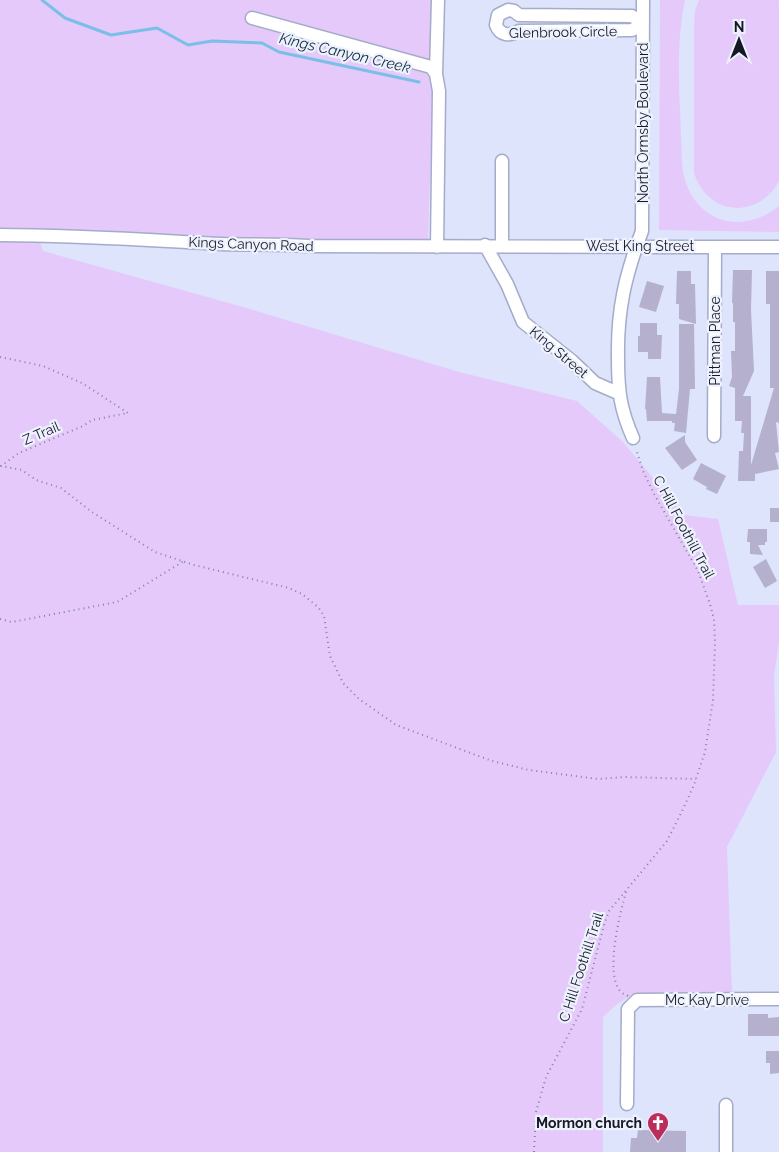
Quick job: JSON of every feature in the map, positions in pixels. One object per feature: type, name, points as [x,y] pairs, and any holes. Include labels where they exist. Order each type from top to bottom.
[{"type":"street","points":[[437,247],[439,91],[436,74],[438,0]]},
{"type":"street","name":"North Ormsby Boulevard","points":[[633,438],[627,426],[618,393],[618,329],[621,301],[642,231],[643,0]]},
{"type":"street","name":"Glenbrook Circle","points":[[508,10],[514,11],[519,15],[632,16],[643,24],[632,30],[519,31],[509,35],[501,32],[496,25],[498,15],[508,10]]},
{"type":"street","points":[[252,18],[431,67],[436,74]]},
{"type":"street","points":[[502,161],[502,245]]},
{"type":"street","name":"Kings Canyon Road","points":[[0,234],[124,238],[223,244],[437,247],[502,245]]},
{"type":"street","name":"King Street","points":[[485,245],[507,284],[523,322],[572,361],[595,383],[618,393]]},
{"type":"street","name":"West King Street","points":[[502,245],[779,247]]},
{"type":"street","name":"Pittman Place","points":[[714,436],[715,246]]},
{"type":"street","name":"Mc Kay Drive","points":[[637,1000],[778,999]]},
{"type":"street","points":[[628,1104],[628,1009],[637,1000]]},
{"type":"street","points":[[726,1105],[726,1152]]},
{"type":"path","name":"Z Trail","points":[[0,357],[43,366],[82,383],[128,413],[92,420],[83,426],[19,453],[1,466],[22,470],[36,480],[61,488],[92,512],[155,552],[184,562]]},
{"type":"path","name":"C Hill Foothill Trail","points":[[534,1152],[536,1112],[546,1077],[582,1009],[604,925],[610,911],[667,841],[696,779],[705,752],[713,700],[714,619],[698,571],[654,494],[643,471],[633,438]]},
{"type":"path","points":[[0,619],[12,622],[117,602],[184,562],[289,588],[307,598],[318,607],[324,616],[330,656],[343,683],[359,698],[396,725],[492,761],[528,770],[598,779],[625,777],[696,779]]},
{"type":"path","points":[[626,890],[617,926],[613,965],[621,992],[637,1000]]},
{"type":"shaded area","points":[[0,0],[436,0],[428,239],[308,246],[0,235]]},
{"type":"shaded area","points":[[660,0],[685,0],[679,60],[682,163],[686,182],[693,197],[703,209],[716,217],[731,222],[747,221],[763,216],[779,206],[779,232],[659,230]]},
{"type":"shaded area","points":[[699,0],[778,0],[779,2],[779,181],[770,194],[759,202],[747,207],[734,208],[722,205],[710,198],[701,187],[694,173],[694,26],[695,11]]},
{"type":"shaded area","points":[[0,241],[40,241],[43,251],[250,309],[459,372],[577,401],[623,442],[684,515],[718,519],[738,605],[779,605],[779,642],[774,676],[776,752],[727,847],[732,993],[634,994],[617,1004],[603,1017],[603,1152],[0,1152]]},
{"type":"building","points":[[733,270],[752,270],[751,310],[754,371],[743,396],[751,396],[751,465],[774,388],[770,388],[770,304],[766,304],[766,271],[779,271],[779,423],[776,422],[779,452],[775,453],[779,469],[755,474],[755,481],[738,481],[739,451],[743,451],[744,433],[741,433],[742,421],[735,421],[735,388],[729,386],[732,377],[731,351],[735,351],[735,322],[733,322],[732,303]]},
{"type":"building","points":[[677,271],[691,271],[691,284],[695,284],[696,324],[679,319],[679,304],[676,304]]},
{"type":"building","points":[[647,281],[664,286],[656,312],[639,307]]},
{"type":"building","points":[[640,323],[657,323],[657,335],[662,335],[661,359],[648,359],[648,352],[638,352]]},
{"type":"building","points":[[679,324],[694,324],[695,389],[690,389],[686,433],[674,431],[675,423],[672,423],[672,421],[647,421],[645,409],[647,377],[660,377],[662,413],[676,414],[679,389]]},
{"type":"building","points":[[685,435],[685,442],[697,460],[682,470],[665,448]]},
{"type":"building","points":[[701,463],[726,476],[717,494],[706,489],[707,487],[693,479]]},
{"type":"building","points":[[770,508],[779,508],[779,522],[770,522]]},
{"type":"building","points":[[748,529],[767,529],[767,542],[765,542],[765,545],[758,545],[763,555],[750,554],[750,542],[747,542]]},
{"type":"building","points":[[766,559],[777,581],[765,588],[753,567]]},
{"type":"building","points":[[748,1014],[768,1014],[768,1018],[779,1017],[779,1036],[748,1036]]},
{"type":"building","points":[[766,1051],[779,1051],[779,1073],[770,1074],[770,1063],[766,1063]]},
{"type":"building","name":"Mormon church","points":[[638,1130],[686,1131],[686,1152],[630,1152],[631,1138],[637,1138]]},
{"type":"waterway","name":"Kings Canyon Creek","points":[[42,0],[65,18],[111,35],[157,28],[188,45],[212,41],[262,43],[279,52],[419,82]]},
{"type":"place","name":"Mormon church","points":[[658,1142]]}]
